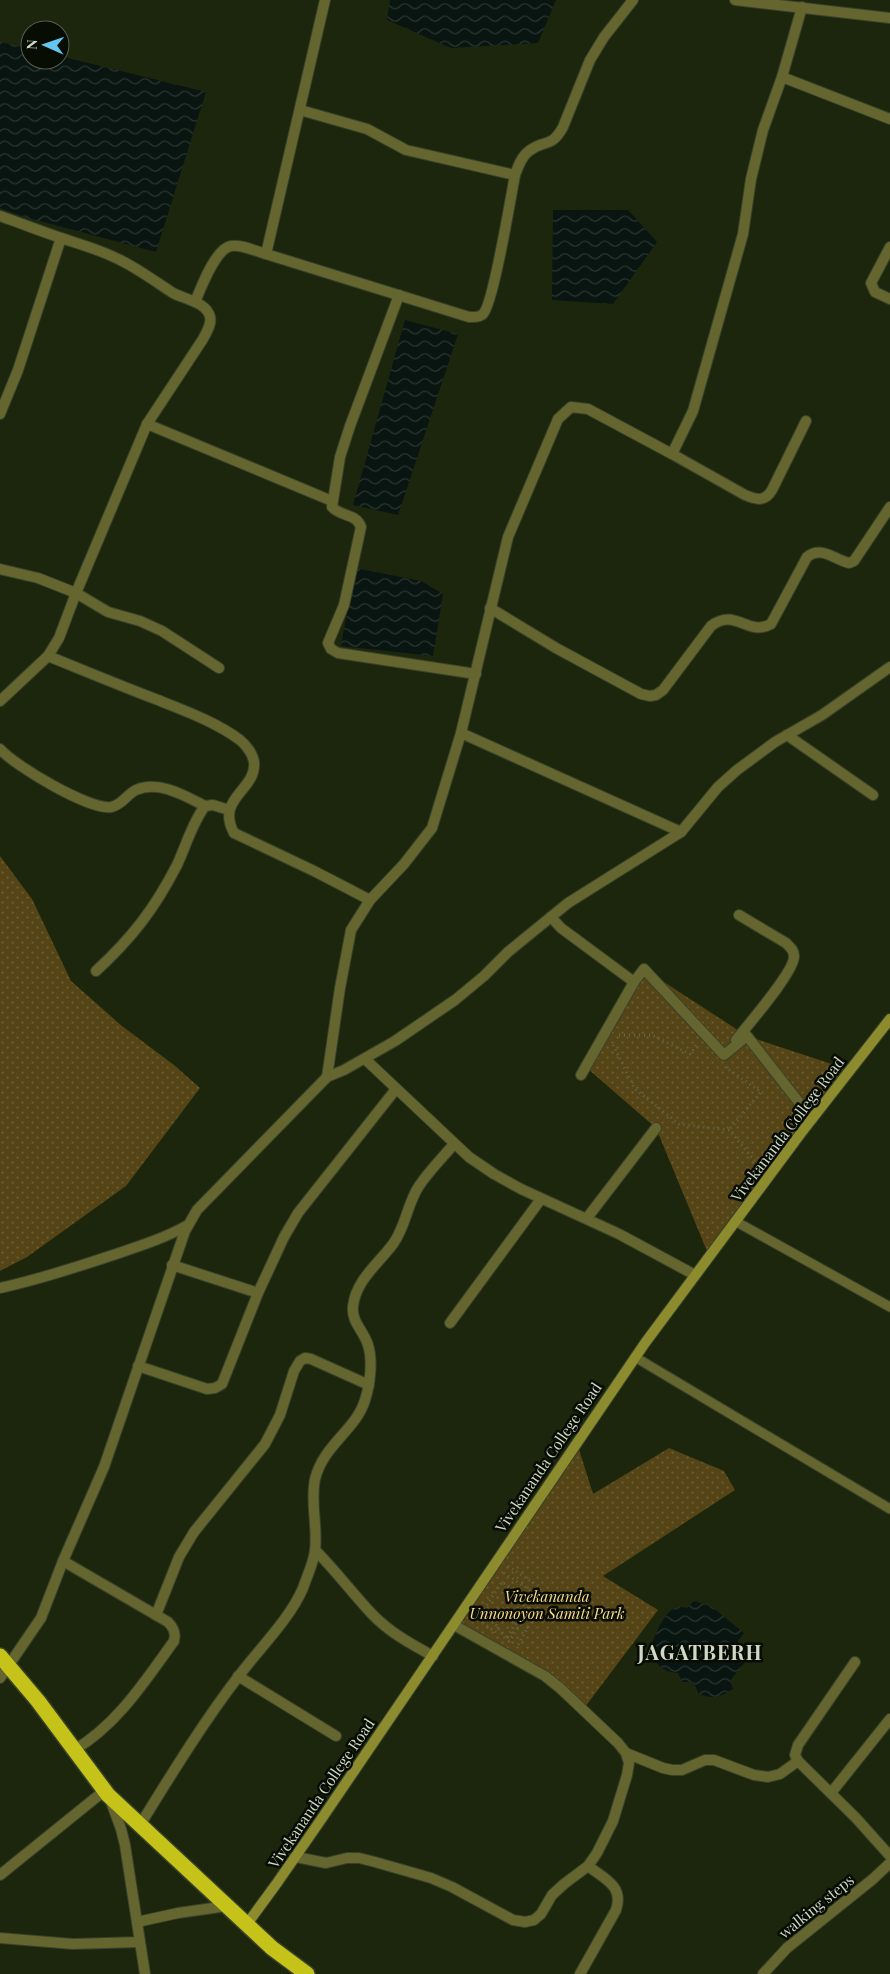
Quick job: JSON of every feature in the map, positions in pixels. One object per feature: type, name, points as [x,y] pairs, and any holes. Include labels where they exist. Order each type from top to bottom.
[{"type":"highway","points":[[4,1660],[38,1700],[106,1793],[272,1948],[307,1974]]},
{"type":"street","points":[[266,254],[325,0]]},
{"type":"street","points":[[195,302],[206,277],[223,249],[232,245],[469,317],[483,315],[493,287],[520,162],[528,151],[537,146],[550,143],[557,138],[590,60],[604,37],[633,0]]},
{"type":"street","points":[[735,0],[802,7],[819,4],[890,18]]},
{"type":"street","points":[[672,454],[694,411],[743,234],[751,179],[763,130],[782,77],[802,7]]},
{"type":"street","points":[[782,77],[890,118]]},
{"type":"street","points":[[300,110],[367,129],[406,150],[516,175]]},
{"type":"street","points":[[0,216],[95,248],[121,260],[175,294],[195,302],[206,310],[210,317],[203,339],[147,424],[59,638],[48,656],[0,701]]},
{"type":"street","points":[[0,414],[21,361],[61,238]]},
{"type":"street","points":[[890,246],[871,283],[875,292],[890,299]]},
{"type":"street","points":[[399,295],[340,457],[332,507],[336,511],[359,521],[361,527],[344,605],[328,643],[331,649],[338,653],[476,674]]},
{"type":"street","points":[[327,1078],[340,988],[352,930],[370,900],[404,864],[432,828],[461,733],[508,537],[520,505],[558,420],[571,408],[588,409],[755,500],[768,497],[806,421]]},
{"type":"street","points":[[147,424],[332,501]]},
{"type":"street","points":[[490,608],[641,694],[656,695],[663,690],[711,626],[719,620],[730,619],[755,628],[764,628],[770,624],[807,557],[812,553],[826,554],[849,563],[854,561],[890,507]]},
{"type":"street","points":[[0,569],[38,578],[76,593],[108,612],[140,621],[162,632],[218,668]]},
{"type":"street","points":[[48,656],[205,721],[240,741],[251,753],[254,763],[252,774],[231,804],[229,824],[234,834],[314,871],[370,900]]},
{"type":"street","points":[[0,1678],[4,1660],[40,1618],[104,1467],[172,1265],[188,1225],[204,1202],[327,1078],[395,1041],[455,1000],[484,976],[508,952],[591,887],[681,832],[718,787],[737,770],[787,735],[822,715],[890,667]]},
{"type":"street","points":[[461,733],[681,832]]},
{"type":"street","points":[[787,735],[873,795]]},
{"type":"street","points":[[0,750],[5,756],[27,770],[85,803],[99,807],[112,807],[121,803],[135,790],[151,787],[182,794],[205,806],[213,805],[230,810]]},
{"type":"street","points":[[96,971],[132,935],[162,893],[205,806]]},
{"type":"street","points":[[724,1055],[778,986],[793,962],[794,956],[792,949],[786,943],[739,915]]},
{"type":"street","points":[[551,917],[561,928],[634,982]]},
{"type":"street","points":[[581,1075],[634,982],[644,969],[724,1055]]},
{"type":"street","name":"Vivekananda College Road","points":[[246,1924],[296,1856],[635,1357],[768,1177],[890,1019]]},
{"type":"street","points":[[724,1055],[747,1036],[812,1119]]},
{"type":"street","points":[[365,1059],[454,1144],[494,1174],[541,1198],[587,1218],[695,1275]]},
{"type":"street","points":[[138,1366],[207,1389],[215,1388],[222,1384],[258,1293],[284,1237],[298,1213],[396,1088]]},
{"type":"street","points":[[587,1218],[656,1128]]},
{"type":"street","points":[[140,1825],[190,1744],[238,1676],[282,1622],[302,1590],[316,1551],[313,1496],[320,1463],[332,1445],[354,1420],[365,1402],[369,1385],[368,1346],[353,1316],[353,1304],[367,1276],[394,1244],[419,1186],[454,1144]]},
{"type":"street","points":[[450,1323],[541,1198]]},
{"type":"street","points":[[0,1288],[43,1278],[81,1266],[161,1238],[188,1225]]},
{"type":"street","points":[[172,1265],[258,1293]]},
{"type":"street","points":[[156,1615],[176,1564],[194,1532],[265,1444],[280,1416],[288,1396],[294,1371],[300,1361],[305,1358],[311,1359],[369,1385]]},
{"type":"street","points":[[316,1551],[373,1615],[390,1630],[432,1656]]},
{"type":"street","points":[[63,1561],[156,1615],[173,1627],[175,1634],[174,1641],[135,1695],[88,1741],[74,1750]]},
{"type":"street","points":[[296,1856],[326,1863],[347,1858],[359,1858],[384,1864],[431,1878],[452,1887],[513,1920],[525,1922],[534,1920],[541,1914],[558,1890],[588,1866],[597,1853],[616,1813],[628,1775],[629,1764],[626,1753],[618,1743],[560,1688],[544,1676],[454,1624]]},
{"type":"street","points":[[855,1662],[798,1745],[796,1755],[798,1760],[890,1856]]},
{"type":"street","points":[[238,1676],[336,1736]]},
{"type":"street","points":[[831,1793],[890,1719]]},
{"type":"street","points":[[626,1753],[662,1768],[672,1770],[682,1770],[705,1760],[714,1760],[754,1775],[768,1777],[780,1774],[798,1760]]},
{"type":"street","points":[[0,1875],[106,1793],[121,1829],[125,1845],[145,1974]]},
{"type":"street","name":"walking steps","points":[[763,1974],[787,1948],[872,1880],[890,1862]]},
{"type":"street","points":[[580,1974],[616,1910],[619,1901],[618,1893],[612,1884],[588,1866]]},
{"type":"street","points":[[137,1922],[178,1913],[227,1906]]},
{"type":"street","points":[[0,1938],[73,1944],[140,1942]]},
{"type":"lane","points":[[735,1221],[890,1307]]},
{"type":"lane","points":[[635,1357],[890,1509]]},
{"type":"path","points":[[617,1035],[652,1035],[690,1054],[704,1033]]},
{"type":"path","points":[[612,1043],[635,1089],[679,1124],[729,1130],[768,1177]]},
{"type":"path","points":[[722,1066],[761,1092],[729,1130]]},
{"type":"path","points":[[497,1558],[540,1587],[538,1609],[516,1650]]},
{"type":"path","points":[[500,1571],[533,1592],[528,1614],[509,1641],[477,1619],[502,1582],[526,1596],[521,1615],[506,1638]]},
{"type":"path","points":[[506,1608],[488,1614],[506,1638]]},
{"type":"green space","points":[[0,856],[32,899],[71,981],[122,1026],[174,1065],[200,1088],[126,1186],[27,1257],[0,1271]]},
{"type":"green space","points":[[644,969],[747,1036],[850,1070],[709,1256],[656,1128],[588,1069],[634,992]]},
{"type":"green space","name":"Vivekananda Unnonoyon Samiti Park","points":[[577,1443],[593,1494],[669,1448],[724,1471],[735,1490],[603,1576],[658,1610],[585,1707],[459,1624]]},
{"type":"water","points":[[390,0],[556,0],[538,43],[451,48],[387,20]]},
{"type":"water","points":[[0,42],[20,47],[20,70],[70,70],[70,58],[206,92],[156,252],[25,217],[0,208]]},
{"type":"water","points":[[553,210],[628,210],[657,242],[613,304],[552,300]]},
{"type":"water","points":[[405,320],[458,334],[398,515],[353,505]]},
{"type":"water","points":[[355,568],[421,581],[443,594],[433,656],[341,646]]},
{"type":"water","points":[[694,1601],[712,1607],[744,1633],[738,1641],[738,1647],[746,1658],[745,1662],[730,1681],[733,1689],[720,1696],[712,1697],[698,1693],[694,1682],[682,1682],[678,1673],[661,1667],[650,1653],[655,1635],[666,1616],[676,1607],[687,1608]]},
{"type":"district","name":"JAGATBERH","points":[[700,1651]]}]
